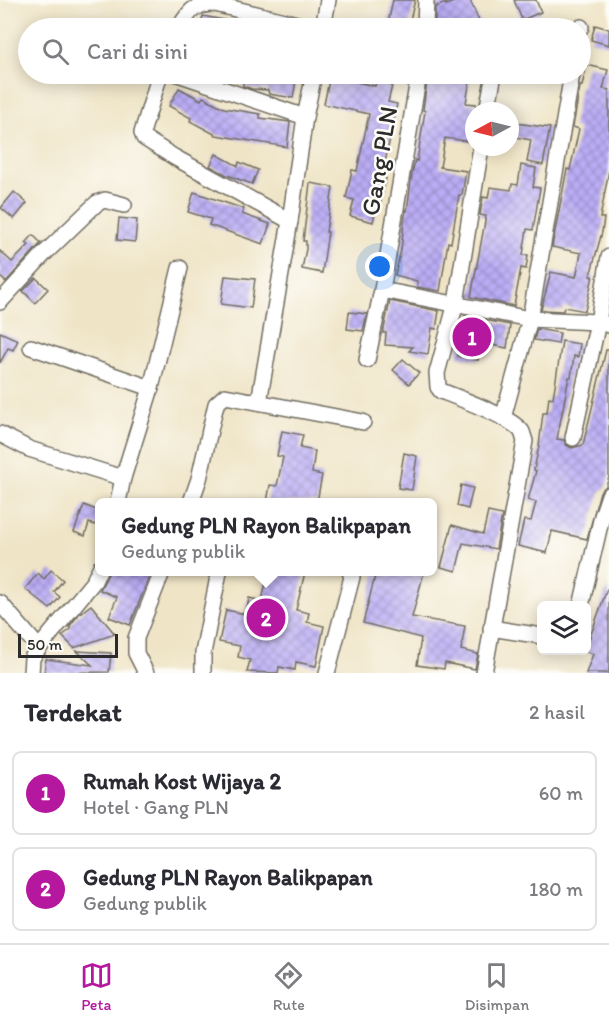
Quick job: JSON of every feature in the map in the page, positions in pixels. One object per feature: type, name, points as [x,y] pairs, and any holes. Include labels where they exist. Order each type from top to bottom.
[{"type":"street","points":[[325,18],[328,0]]},
{"type":"street","points":[[425,18],[426,0]]},
{"type":"street","points":[[184,18],[197,6],[214,4],[272,18]]},
{"type":"street","points":[[157,84],[143,131],[144,138],[290,221]]},
{"type":"street","points":[[207,84],[304,117]]},
{"type":"street","points":[[259,402],[290,221],[304,117],[312,84]]},
{"type":"street","name":"Gang PLN","points":[[368,360],[417,84]]},
{"type":"street","points":[[489,102],[492,84]]},
{"type":"street","points":[[503,418],[530,319],[570,84]]},
{"type":"street","points":[[480,156],[456,303],[437,374],[438,387],[503,418],[523,433],[525,441],[483,673]]},
{"type":"street","points":[[0,302],[44,254],[97,203],[105,200],[124,205]]},
{"type":"street","points":[[573,438],[603,324],[609,257]]},
{"type":"street","points":[[118,498],[152,388],[180,268]]},
{"type":"street","points":[[382,290],[530,319],[603,324]]},
{"type":"street","points":[[31,347],[152,388]]},
{"type":"street","points":[[193,498],[200,479],[216,404],[225,396],[363,422]]},
{"type":"street","points":[[0,434],[28,449],[123,478]]},
{"type":"street","points":[[582,601],[609,495]]},
{"type":"street","points":[[32,673],[32,658],[96,576]]},
{"type":"street","points":[[146,673],[136,653],[136,638],[160,576]]},
{"type":"street","points":[[203,673],[203,653],[218,576]]},
{"type":"street","points":[[327,673],[352,576]]},
{"type":"street","points":[[0,603],[39,648]]},
{"type":"street","points":[[490,628],[537,635]]},
{"type":"building","points":[[393,0],[415,0],[410,18],[389,18]]},
{"type":"building","points":[[459,0],[470,0],[478,18],[435,18],[435,7],[446,3],[446,5]]},
{"type":"building","points":[[514,0],[536,0],[541,12],[521,18]]},
{"type":"building","points":[[595,25],[609,29],[609,45],[591,40]]},
{"type":"building","points":[[591,66],[608,70],[603,89],[609,90],[609,170],[600,218],[604,218],[602,232],[590,276],[593,276],[585,311],[564,307],[563,311],[541,310],[551,272],[576,277],[581,253],[552,247],[567,169],[570,170],[579,129],[573,127],[580,86],[582,84],[591,84]]},
{"type":"building","points":[[243,84],[295,84],[293,98],[269,94],[268,90],[243,86]]},
{"type":"building","points":[[328,84],[375,86],[376,84],[392,84],[388,102],[397,104],[382,177],[386,178],[380,206],[377,205],[373,222],[350,216],[354,200],[346,198],[352,170],[357,171],[369,114],[324,104]]},
{"type":"building","points":[[427,84],[469,84],[465,102],[465,141],[445,138],[440,167],[466,171],[462,195],[459,195],[451,243],[448,242],[440,291],[417,287],[417,281],[395,275],[425,111],[423,110]]},
{"type":"building","points":[[179,88],[201,100],[203,97],[224,108],[260,114],[260,118],[290,122],[287,147],[216,135],[190,121],[191,118],[169,106]]},
{"type":"building","points":[[519,123],[550,128],[543,165],[527,162],[531,140],[519,138]]},
{"type":"building","points":[[216,154],[238,166],[239,162],[258,170],[252,184],[210,166]]},
{"type":"building","points":[[521,165],[536,168],[533,187],[540,188],[533,230],[527,229],[523,255],[528,255],[526,269],[521,268],[514,306],[471,297],[486,216],[480,215],[483,197],[488,198],[490,187],[511,190],[512,184],[518,185]]},
{"type":"building","points":[[310,183],[333,187],[322,273],[302,269],[306,249],[306,241],[303,241]]},
{"type":"building","points":[[14,192],[27,203],[14,219],[1,208]]},
{"type":"building","points":[[194,192],[244,209],[242,214],[270,224],[263,244],[209,225],[211,219],[188,212]]},
{"type":"building","points":[[119,218],[137,220],[135,242],[117,240]]},
{"type":"building","points":[[33,235],[41,243],[6,282],[0,277],[0,251],[12,262],[29,245],[26,243]]},
{"type":"building","points":[[225,276],[255,279],[251,308],[221,304]]},
{"type":"building","points":[[36,278],[48,289],[35,303],[23,291]]},
{"type":"building","points":[[390,301],[439,311],[436,329],[432,328],[428,354],[409,351],[413,347],[385,345],[386,333],[383,333]]},
{"type":"building","points":[[349,312],[367,314],[363,331],[347,329]]},
{"type":"building","points":[[465,316],[510,325],[507,348],[481,343],[478,360],[458,356]]},
{"type":"building","points":[[537,329],[560,333],[558,344],[534,340]]},
{"type":"building","points":[[0,332],[18,340],[13,350],[8,348],[0,363]]},
{"type":"building","points":[[562,341],[580,344],[578,357],[574,356],[557,439],[564,440],[566,445],[572,448],[583,445],[606,350],[609,350],[609,477],[606,486],[600,492],[587,539],[552,531],[547,553],[518,546],[524,520],[531,521],[536,502],[528,500],[536,471],[534,470],[543,413],[547,413],[549,397],[553,398]]},
{"type":"building","points":[[403,359],[419,373],[409,384],[393,370]]},
{"type":"building","points":[[282,431],[303,435],[300,448],[315,451],[312,473],[322,475],[318,498],[268,498],[270,485],[277,486],[283,457],[277,456]]},
{"type":"building","points":[[404,453],[417,456],[412,490],[398,488]]},
{"type":"building","points":[[461,485],[473,488],[468,509],[457,506]]},
{"type":"building","points":[[84,505],[95,509],[95,525],[89,523],[85,536],[74,532]]},
{"type":"building","points":[[488,512],[502,515],[496,549],[463,543],[456,571],[441,567],[452,525],[483,534]]},
{"type":"building","points":[[51,570],[63,580],[54,592],[60,597],[50,609],[25,589],[38,573],[44,579]]},
{"type":"building","points":[[107,576],[149,577],[130,625],[109,617],[117,597],[100,590]]},
{"type":"building","points":[[267,576],[304,576],[296,610],[309,613],[307,622],[324,626],[316,666],[296,662],[295,670],[279,667],[278,673],[247,672],[250,660],[238,657],[240,646],[219,642],[226,610],[246,614],[249,598],[262,601]]},
{"type":"building","points":[[375,576],[423,576],[412,617],[465,626],[461,650],[478,654],[475,669],[445,663],[444,669],[417,665],[421,638],[363,623]]},
{"type":"building","points":[[607,589],[609,589],[609,673],[586,673],[593,654],[591,653],[591,634]]},
{"type":"building","points":[[91,605],[115,634],[74,648],[62,636],[71,629],[69,627],[79,614]]},
{"type":"building","points":[[77,651],[111,653],[109,672],[44,673],[46,659],[92,665]]},
{"type":"place","name":"Rumah Kost Wijaya 2","points":[[472,337]]},
{"type":"place","name":"Gedung PLN Rayon Balikpapan","points":[[266,618]]}]
